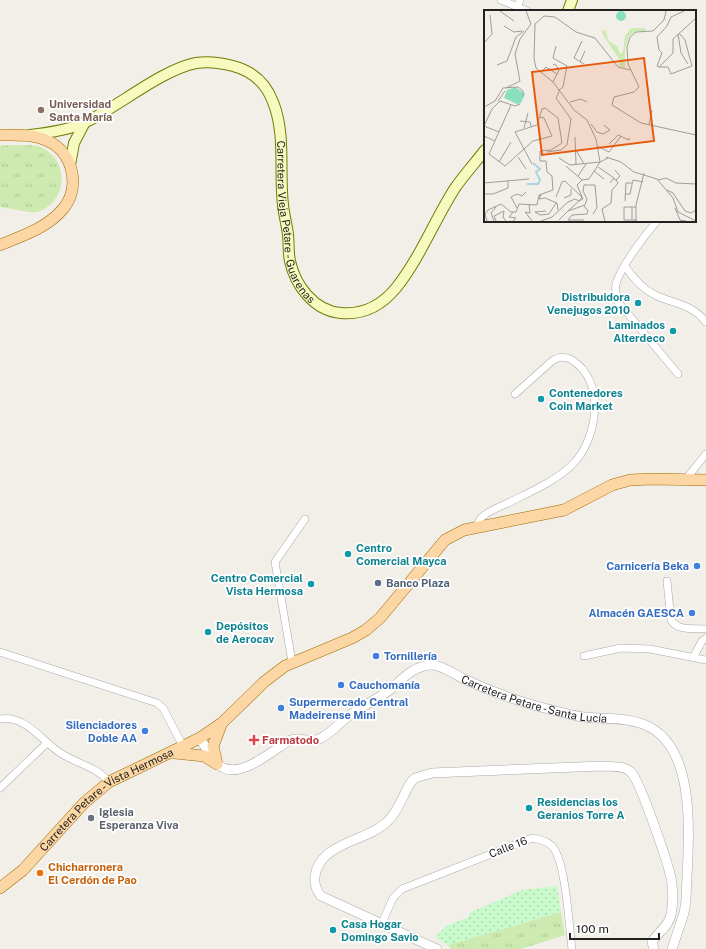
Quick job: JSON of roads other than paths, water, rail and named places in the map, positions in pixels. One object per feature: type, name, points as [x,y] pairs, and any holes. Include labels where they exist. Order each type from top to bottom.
[{"type":"main road","points":[[568,10],[572,0]]},
{"type":"main road","name":"Carretera Vieja Petare - Guarenas","points":[[30,135],[63,130],[85,122],[172,72],[196,63],[215,63],[235,67],[258,79],[268,90],[277,113],[281,136],[283,206],[293,272],[299,284],[314,302],[331,311],[340,313],[360,313],[376,306],[388,297],[418,254],[454,190],[484,151]]},
{"type":"main road","points":[[70,165],[74,143],[85,122]]},
{"type":"main road","points":[[0,135],[30,135],[54,144],[70,165],[73,176],[71,197],[64,208],[52,219],[36,230],[0,245]]},
{"type":"main road","points":[[217,764],[213,746],[222,723],[264,682],[292,662],[352,638],[366,630],[380,618],[445,540],[464,530],[564,510],[612,485],[630,480],[706,480]]},
{"type":"main road","name":"Carretera Petare - Vista Hermosa","points":[[0,888],[23,870],[84,803],[109,782],[184,748],[222,723]]},
{"type":"main road","points":[[173,753],[204,756],[217,764]]},
{"type":"street","points":[[501,0],[524,10]]},
{"type":"street","points":[[517,8],[520,0]]},
{"type":"street","points":[[656,222],[625,266],[616,285],[616,294],[618,302],[678,374]]},
{"type":"street","points":[[625,266],[641,285],[656,295],[690,307],[699,313],[706,322]]},
{"type":"street","points":[[475,528],[481,518],[489,512],[537,488],[573,464],[582,454],[589,436],[594,416],[594,394],[590,381],[583,370],[570,359],[558,357],[515,394]]},
{"type":"street","points":[[686,479],[706,454]]},
{"type":"street","points":[[292,662],[275,562],[305,519]]},
{"type":"street","points":[[667,581],[671,620],[674,624],[680,627],[706,629]]},
{"type":"street","points":[[694,656],[702,641],[706,638]]},
{"type":"street","points":[[584,656],[621,648],[650,649],[694,656],[706,660]]},
{"type":"street","points":[[0,652],[157,703],[163,708],[184,748]]},
{"type":"street","name":"Carretera Petare - Santa Lucía","points":[[217,764],[226,769],[238,770],[252,764],[290,740],[295,739],[308,742],[320,739],[351,714],[384,695],[412,671],[433,665],[495,692],[532,704],[578,716],[623,719],[643,724],[660,733],[667,740],[679,764],[685,784],[687,806],[686,901],[684,913],[672,949]]},
{"type":"street","points":[[0,718],[13,718],[35,730],[47,743],[63,755],[100,773],[109,782]]},
{"type":"street","points":[[200,738],[217,764]]},
{"type":"street","points":[[0,788],[47,743]]},
{"type":"street","points":[[437,949],[321,896],[315,883],[316,871],[329,853],[372,833],[387,823],[415,778],[432,773],[616,766],[630,771],[636,777],[668,865],[672,884],[671,916],[666,926],[658,932],[652,942],[654,949]]},
{"type":"street","name":"Calle 16","points":[[382,923],[393,898],[402,889],[532,838],[546,842],[552,846],[561,863],[572,949]]},
{"type":"place","name":"Universidad Santa María","points":[[41,110]]},
{"type":"place","name":"Distribuidora Venejugos 2010","points":[[638,303]]},
{"type":"place","name":"Laminados Alterdeco","points":[[673,331]]},
{"type":"place","name":"Contenedores Coin Market","points":[[541,399]]},
{"type":"place","name":"Centro Comercial Mayca","points":[[348,554]]},
{"type":"place","name":"Carnicería Beka","points":[[697,566]]},
{"type":"place","name":"Banco Plaza","points":[[378,583]]},
{"type":"place","name":"Centro Comercial Vista Hermosa","points":[[311,584]]},
{"type":"place","name":"Almacén GAESCA","points":[[692,613]]},
{"type":"place","name":"Depósitos de Aerocav","points":[[208,632]]},
{"type":"place","name":"Tornillería","points":[[376,656]]},
{"type":"place","name":"Cauchomanía","points":[[341,685]]},
{"type":"place","name":"Supermercado Central Madeirense Mini","points":[[281,708]]},
{"type":"place","name":"Silenciadores Doble AA","points":[[145,731]]},
{"type":"place","name":"Farmatodo","points":[[254,740]]},
{"type":"place","name":"Residencias los Geranios Torre A","points":[[529,808]]},
{"type":"place","name":"Iglesia Esperanza Viva","points":[[91,818]]},
{"type":"place","name":"Chicharronera El Cerdón de Pao","points":[[40,873]]},
{"type":"place","name":"Casa Hogar Domingo Savio","points":[[333,930]]}]
